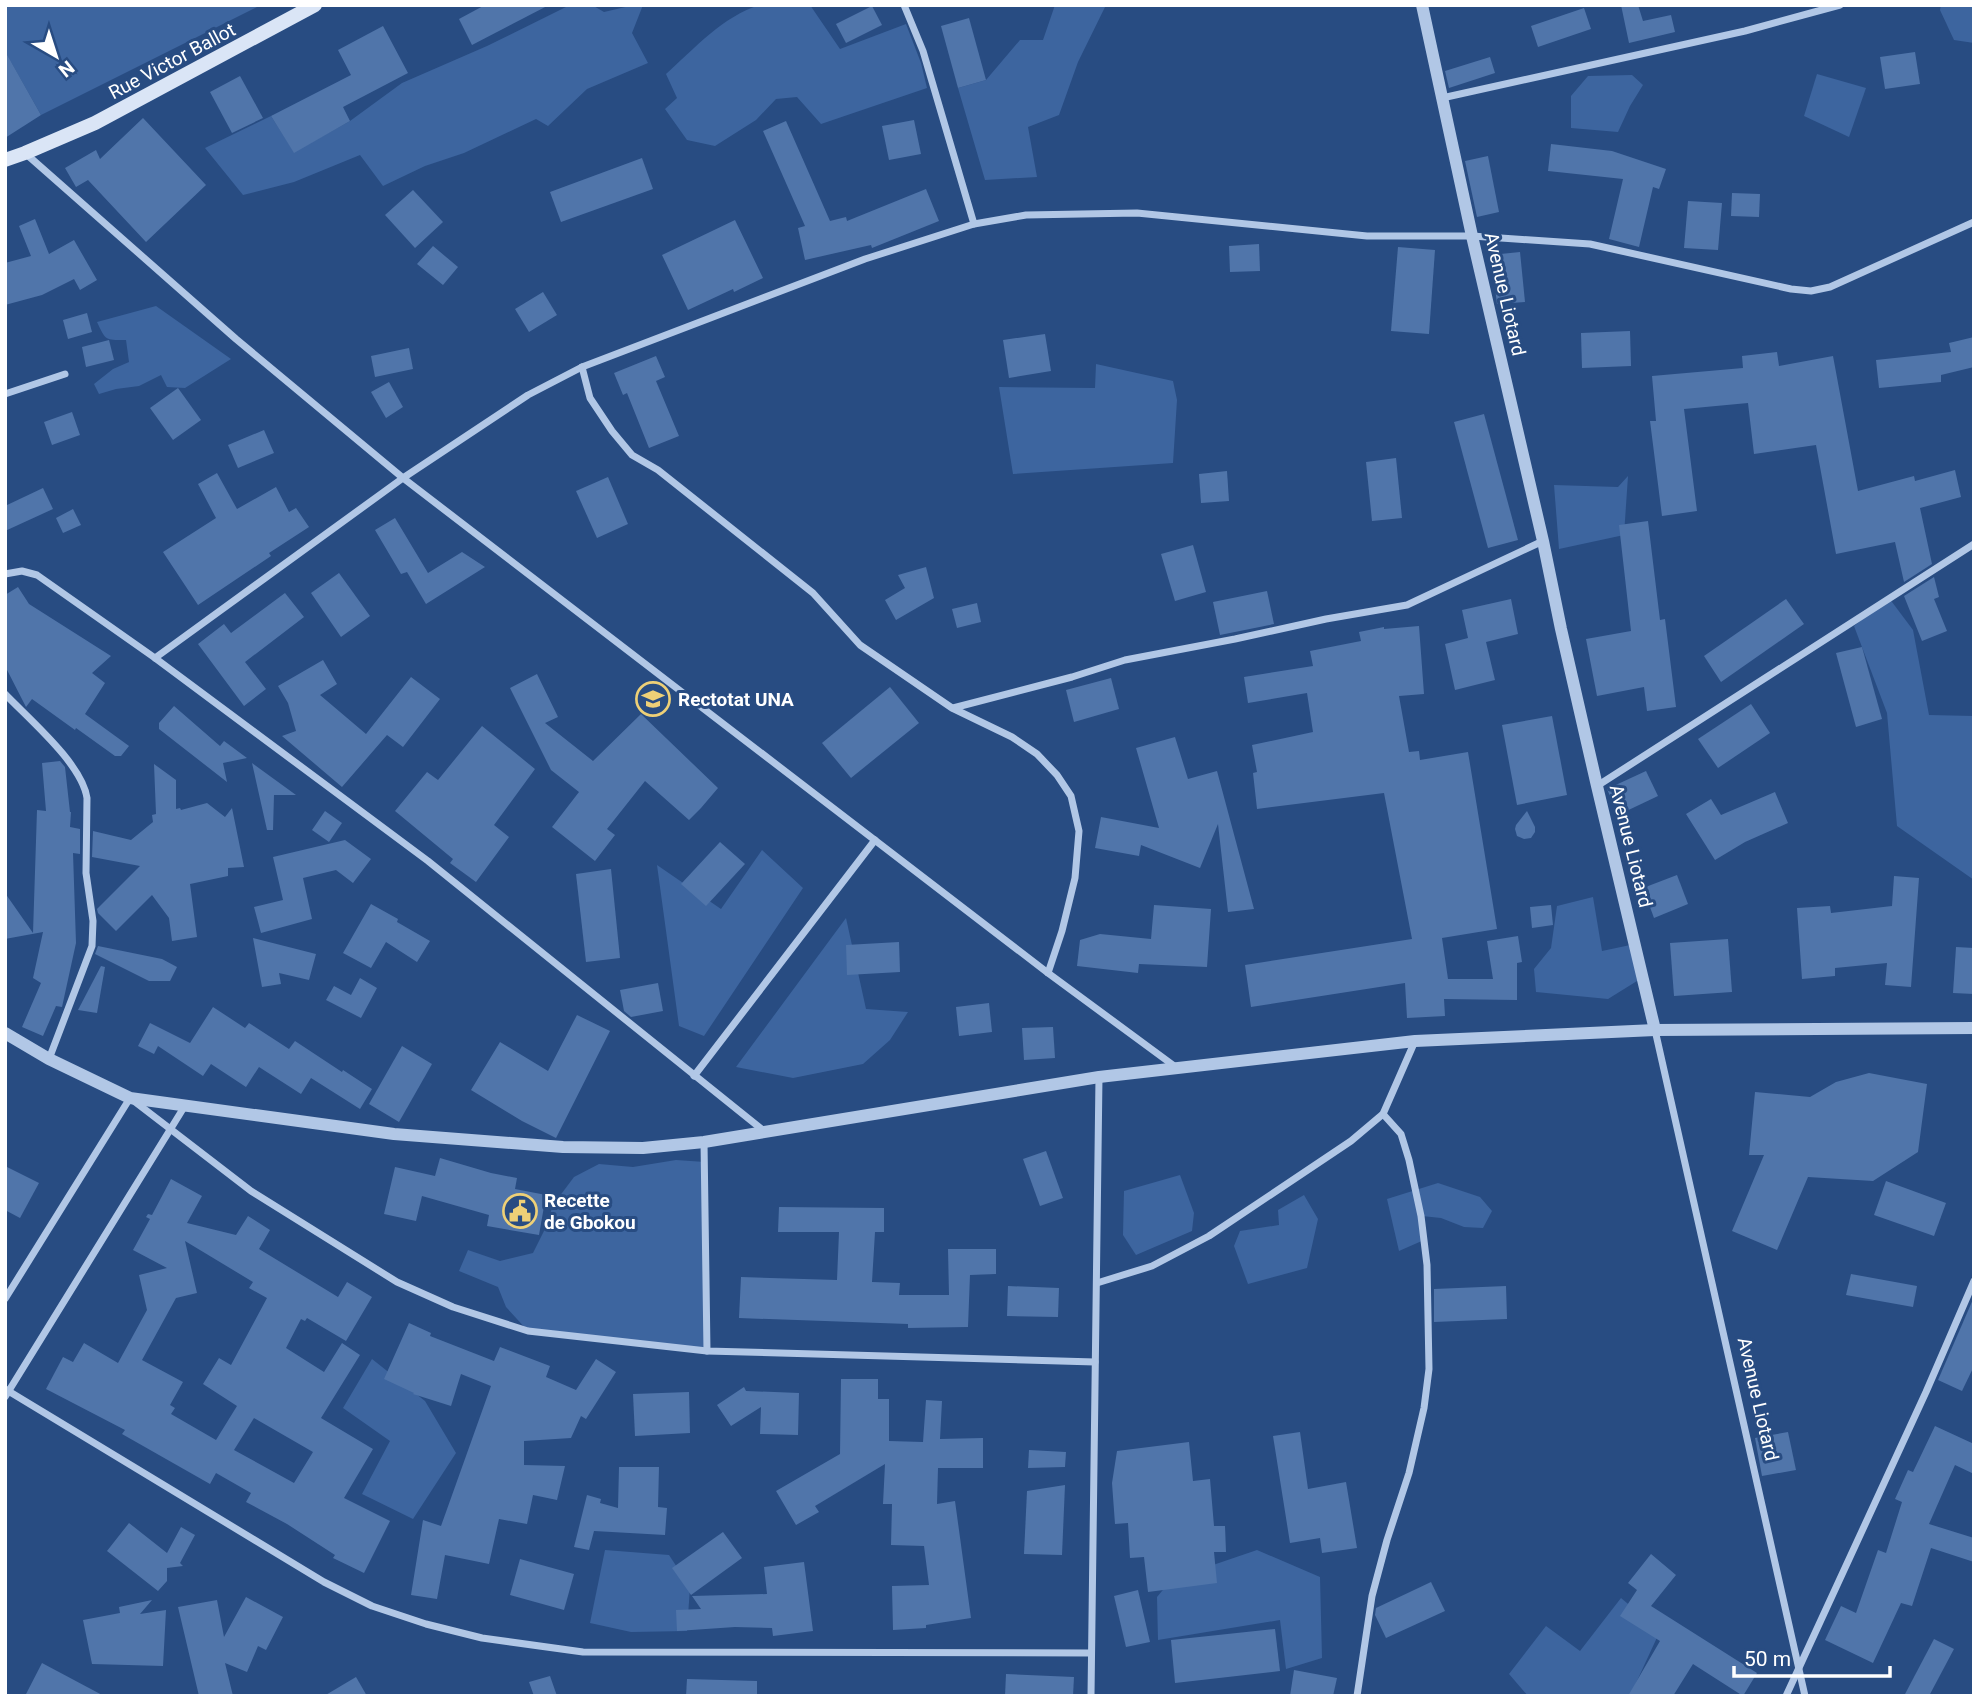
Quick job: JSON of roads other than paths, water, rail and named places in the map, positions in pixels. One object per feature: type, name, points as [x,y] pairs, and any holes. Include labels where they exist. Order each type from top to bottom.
[{"type":"main road","name":"Rue Victor Ballot","points":[[5,160],[96,123],[315,5]]},
{"type":"street","points":[[904,5],[923,51],[975,224]]},
{"type":"street","name":"Avenue Liotard","points":[[1422,5],[1472,236],[1544,541],[1561,629],[1656,1030],[1805,1696]]},
{"type":"street","points":[[1442,98],[1745,31],[1840,5]]},
{"type":"street","points":[[25,153],[236,339],[403,478],[1048,973],[1178,1069]]},
{"type":"street","points":[[155,658],[403,478],[528,395],[582,368],[865,258],[975,224],[1026,215],[1137,212],[1367,236],[1472,236],[1590,244],[1811,291],[1830,287],[1974,222]]},
{"type":"street","points":[[582,368],[590,398],[632,455],[658,470],[813,593],[859,645],[952,708],[1012,737],[1037,754],[1057,775],[1071,796],[1079,831],[1075,878],[1048,973]]},
{"type":"street","points":[[5,394],[65,374]]},
{"type":"street","points":[[952,708],[1072,677],[1125,660],[1326,619],[1407,606],[1544,541]]},
{"type":"street","points":[[1597,786],[1974,544]]},
{"type":"street","points":[[5,574],[22,570],[37,575],[155,658],[428,861],[764,1131]]},
{"type":"street","points":[[5,694],[80,775],[87,798],[86,873],[93,921],[92,946],[50,1059]]},
{"type":"street","points":[[694,1076],[875,839]]},
{"type":"street","points":[[130,1098],[394,1134],[564,1147],[643,1148],[704,1142],[1100,1076],[1415,1041],[1656,1030],[1974,1028]]},
{"type":"street","points":[[5,1033],[50,1059],[130,1098],[251,1191],[397,1282],[453,1307],[528,1331],[707,1351],[1096,1362]]},
{"type":"street","points":[[1097,1283],[1152,1266],[1209,1236],[1351,1141],[1383,1114],[1415,1041]]},
{"type":"street","points":[[1091,1696],[1100,1076]]},
{"type":"street","points":[[5,1299],[130,1098]]},
{"type":"street","points":[[186,1104],[7,1392],[324,1582],[372,1606],[426,1624],[482,1638],[583,1652],[1091,1653]]},
{"type":"street","points":[[1357,1696],[1372,1596],[1409,1473],[1424,1408],[1429,1369],[1427,1265],[1422,1216],[1401,1134],[1383,1114]]},
{"type":"street","points":[[704,1142],[707,1351]]},
{"type":"street","points":[[1786,1696],[1974,1281]]},
{"type":"place","name":"Rectotat UNA","points":[[653,699]]},
{"type":"place","name":"Recette de Gbokou","points":[[520,1211]]}]
